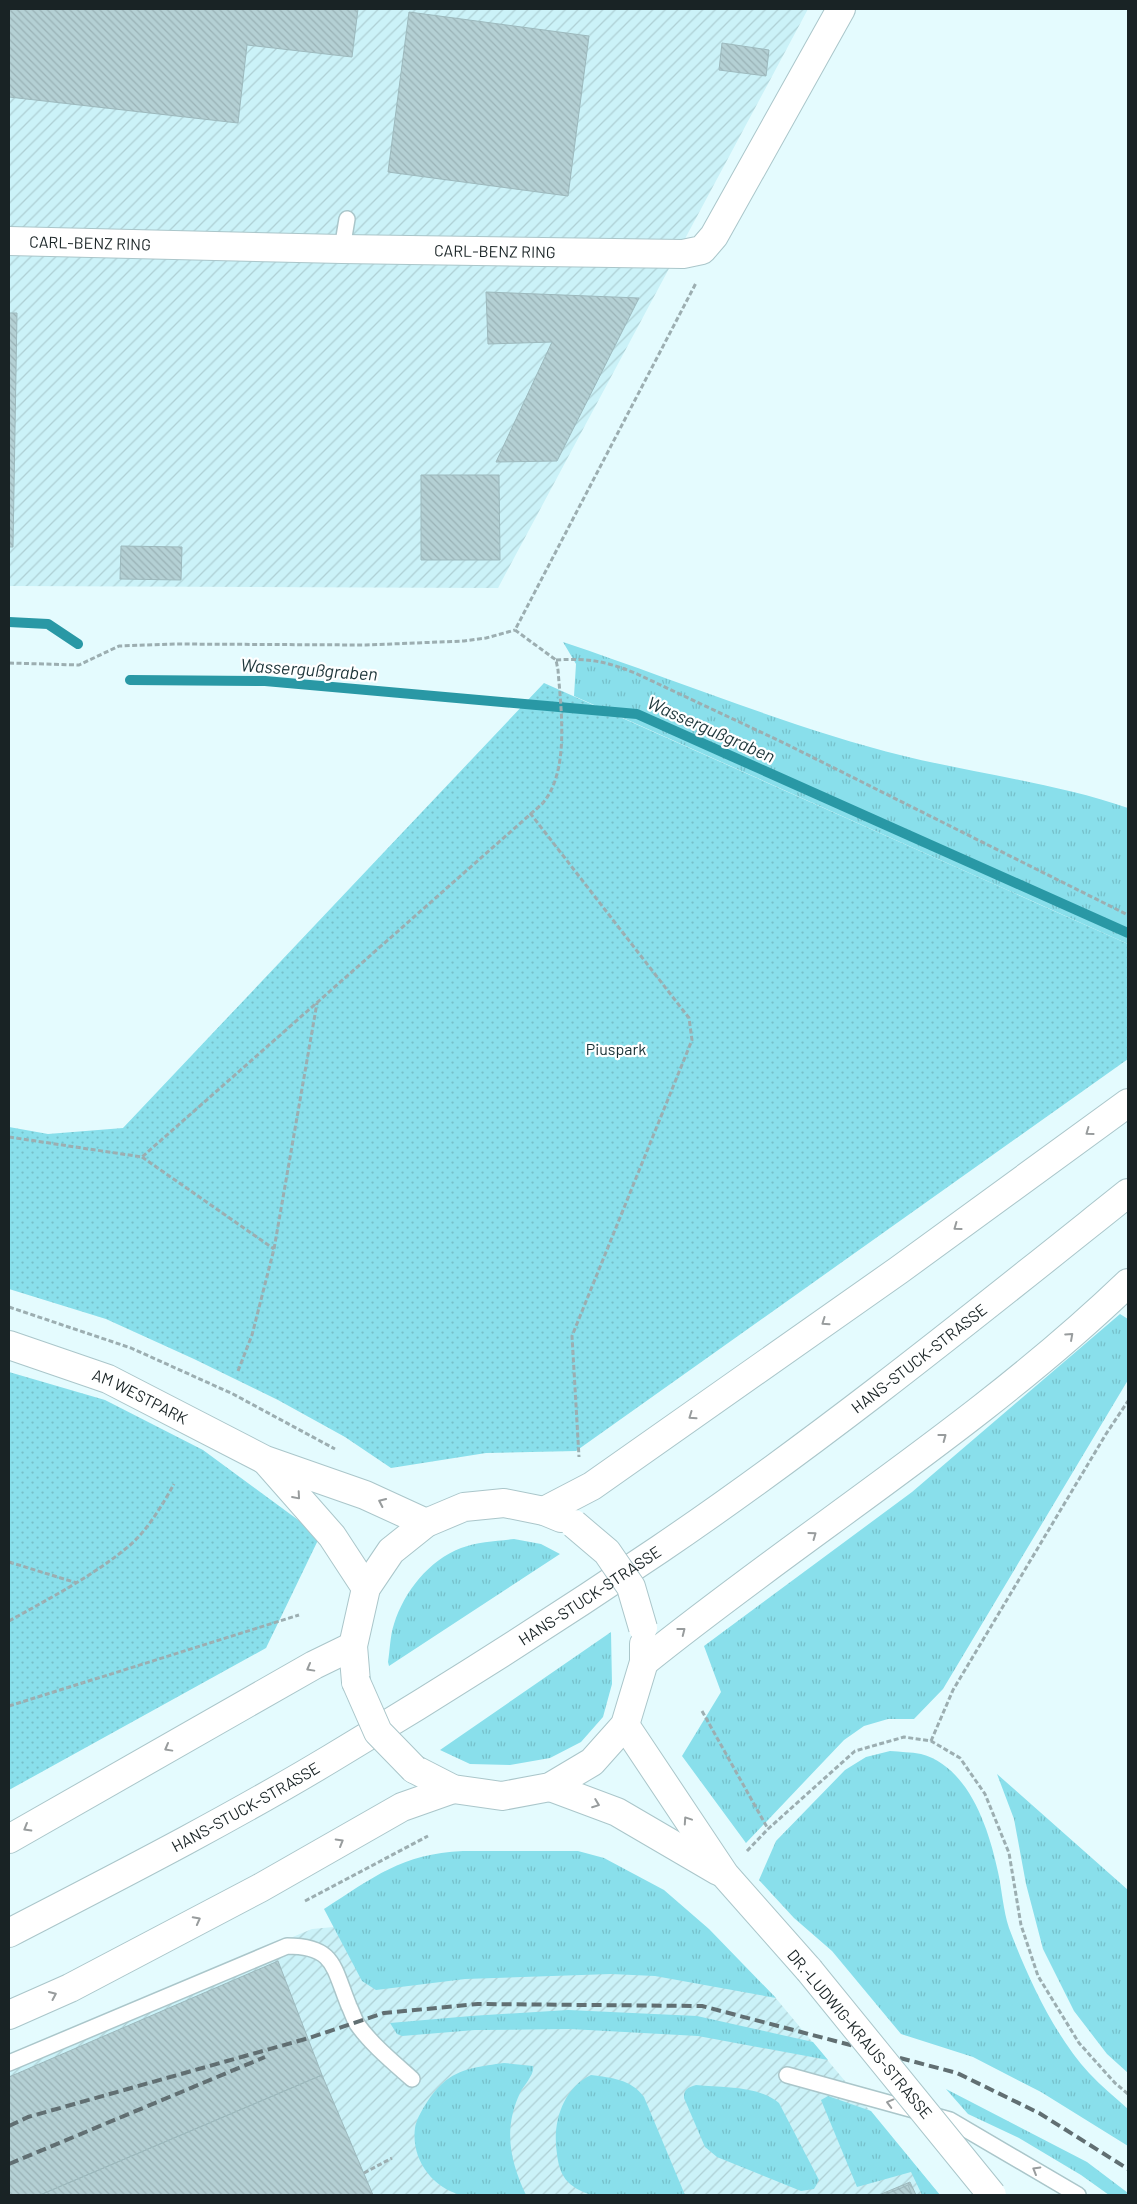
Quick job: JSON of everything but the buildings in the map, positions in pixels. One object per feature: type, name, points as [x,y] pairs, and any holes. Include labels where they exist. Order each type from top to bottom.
[{"type":"main road","points":[[702,250],[714,236],[841,9]]},
{"type":"main road","name":"CARL-BENZ RING","points":[[9,241],[342,249],[683,254],[702,250]]},
{"type":"main road","points":[[544,1511],[592,1486],[898,1270],[1128,1103]]},
{"type":"main road","name":"HANS-STUCK-STRASSE","points":[[9,1933],[139,1866],[328,1760],[521,1640],[653,1553],[785,1460],[945,1339],[1128,1193]]},
{"type":"main road","points":[[644,1662],[845,1512],[1038,1364],[1128,1283]]},
{"type":"main road","name":"AM WESTPARK","points":[[9,1345],[108,1379],[265,1460],[365,1495],[426,1523]]},
{"type":"main road","name":"AM WESTPARK","points":[[265,1460],[332,1536],[366,1588]]},
{"type":"main road","points":[[504,1503],[544,1511],[574,1524],[607,1552],[630,1587],[643,1628],[644,1662],[624,1724],[592,1762],[550,1787],[502,1796],[453,1789],[414,1769],[378,1732],[356,1682],[353,1646],[366,1588],[391,1551],[426,1523],[464,1508],[504,1503]]},
{"type":"main road","points":[[9,1838],[314,1665],[353,1646]]},
{"type":"main road","name":"DR.-LUDWIG-KRAUS-STRASSE","points":[[624,1724],[724,1875],[809,1970],[992,2195]]},
{"type":"main road","name":"DR.-LUDWIG-KRAUS-STRASSE","points":[[550,1787],[617,1812],[724,1875]]},
{"type":"main road","points":[[9,2015],[70,1988],[260,1888],[402,1807],[453,1789]]},
{"type":"lane","points":[[342,249],[347,219]]},
{"type":"lane","points":[[9,2063],[287,1946],[306,1946],[322,1952],[331,1962],[356,2023],[388,2059],[412,2079]]},
{"type":"lane","points":[[787,2075],[950,2120],[1078,2195]]},
{"type":"path","points":[[9,663],[79,665],[119,646],[176,644],[376,645],[464,641],[486,638],[515,630],[689,299],[696,282],[702,250]]},
{"type":"path","points":[[515,630],[556,660],[583,658],[611,664],[636,673],[784,743],[1128,914]]},
{"type":"path","points":[[142,1157],[551,794],[561,740],[556,660]]},
{"type":"path","points":[[530,814],[689,1018],[692,1040],[572,1336],[579,1465]]},
{"type":"path","points":[[238,1371],[252,1335],[274,1249],[317,1002]]},
{"type":"path","points":[[9,1137],[142,1157],[274,1249]]},
{"type":"path","points":[[9,1307],[131,1348],[233,1394],[340,1451]]},
{"type":"path","points":[[931,1741],[958,1681],[1106,1434],[1128,1401]]},
{"type":"path","points":[[9,1621],[77,1583],[130,1545],[162,1506],[174,1484]]},
{"type":"path","points":[[9,1562],[77,1583]]},
{"type":"path","points":[[9,1706],[299,1615]]},
{"type":"path","points":[[702,1711],[768,1829]]},
{"type":"path","points":[[724,1875],[768,1829],[855,1751],[904,1737],[931,1741],[960,1758],[985,1794],[1009,1853],[1021,1925],[1038,1976],[1079,2043],[1115,2083],[1128,2094]]},
{"type":"path","points":[[364,2173],[392,2158]]},
{"type":"shaded area","points":[[9,9],[808,9],[498,588],[9,586]]},
{"type":"shaded area","points":[[572,1905],[774,1996],[940,2195],[9,2195],[9,2055],[312,1929]]},
{"type":"green space","points":[[563,642],[775,717],[861,744],[904,756],[1073,792],[1128,808],[1128,944],[574,696],[576,664]]},
{"type":"green space","name":"Piuspark","points":[[544,683],[1128,944],[1128,1059],[576,1451],[486,1453],[391,1468],[345,1437],[278,1400],[194,1359],[106,1319],[9,1289],[9,1127],[48,1134],[123,1128]]},
{"type":"green space","points":[[1120,1314],[1128,1319],[1128,1380],[943,1689],[914,1719],[888,1719],[864,1726],[844,1740],[746,1843],[682,1756],[721,1692],[704,1646],[912,1492]]},
{"type":"green space","points":[[9,1372],[105,1400],[203,1450],[320,1536],[266,1648],[9,1790]]},
{"type":"green space","points":[[514,1539],[541,1544],[560,1554],[389,1666],[392,1633],[398,1612],[419,1578],[438,1560],[461,1548],[480,1543]]},
{"type":"green space","points":[[611,1632],[612,1684],[603,1717],[581,1742],[550,1758],[510,1765],[470,1764],[440,1750]]},
{"type":"green space","points":[[890,1751],[921,1754],[938,1761],[952,1772],[974,1802],[989,1837],[1007,1921],[1024,1966],[1053,2023],[1076,2058],[1094,2078],[1128,2109],[1128,2146],[1041,2092],[973,2057],[901,2034],[832,1951],[794,1918],[759,1880],[776,1841],[845,1770],[866,1757]]},
{"type":"green space","points":[[997,1774],[1128,1890],[1128,2073],[1107,2054],[1074,2011],[1043,1949],[1026,1884],[1014,1819]]},
{"type":"green space","points":[[463,1851],[578,1851],[604,1858],[664,1890],[709,1929],[776,1998],[655,1976],[611,1974],[465,1979],[376,1990],[362,1981],[324,1909],[374,1877],[405,1862],[441,1853]]},
{"type":"green space","points":[[568,2010],[697,2016],[813,2042],[828,2060],[698,2036],[570,2029],[475,2030],[402,2036],[397,2034],[390,2023]]},
{"type":"green space","points":[[504,2063],[533,2066],[531,2076],[520,2093],[515,2106],[510,2132],[516,2170],[526,2195],[474,2196],[461,2195],[450,2191],[432,2178],[420,2160],[416,2150],[416,2123],[426,2104],[439,2087],[449,2078],[472,2068]]},
{"type":"green space","points":[[591,2075],[620,2080],[633,2086],[644,2097],[685,2195],[591,2195],[576,2188],[563,2176],[557,2158],[556,2143],[556,2131],[561,2108],[573,2089]]},
{"type":"green space","points":[[696,2085],[750,2090],[770,2097],[779,2103],[819,2180],[814,2189],[801,2191],[717,2157],[705,2147],[684,2098],[687,2089]]},
{"type":"green space","points":[[946,2089],[1087,2162],[1128,2193],[1128,2195],[1109,2195],[1081,2175],[1019,2138],[968,2114]]},
{"type":"green space","points":[[828,2096],[871,2111],[940,2195],[922,2195],[911,2172],[857,2187],[821,2100]]},
{"type":"waterway","name":"Wassergußgraben","points":[[9,622],[48,624],[78,644]]},
{"type":"waterway","name":"Wassergußgraben","points":[[130,680],[265,681],[637,714],[1128,933]]},
{"type":"railway","points":[[9,2126],[28,2117],[309,2038],[384,2013],[478,2004],[702,2006],[957,2073],[1039,2113],[1128,2169]]},
{"type":"railway","points":[[9,2164],[265,2057]]}]
